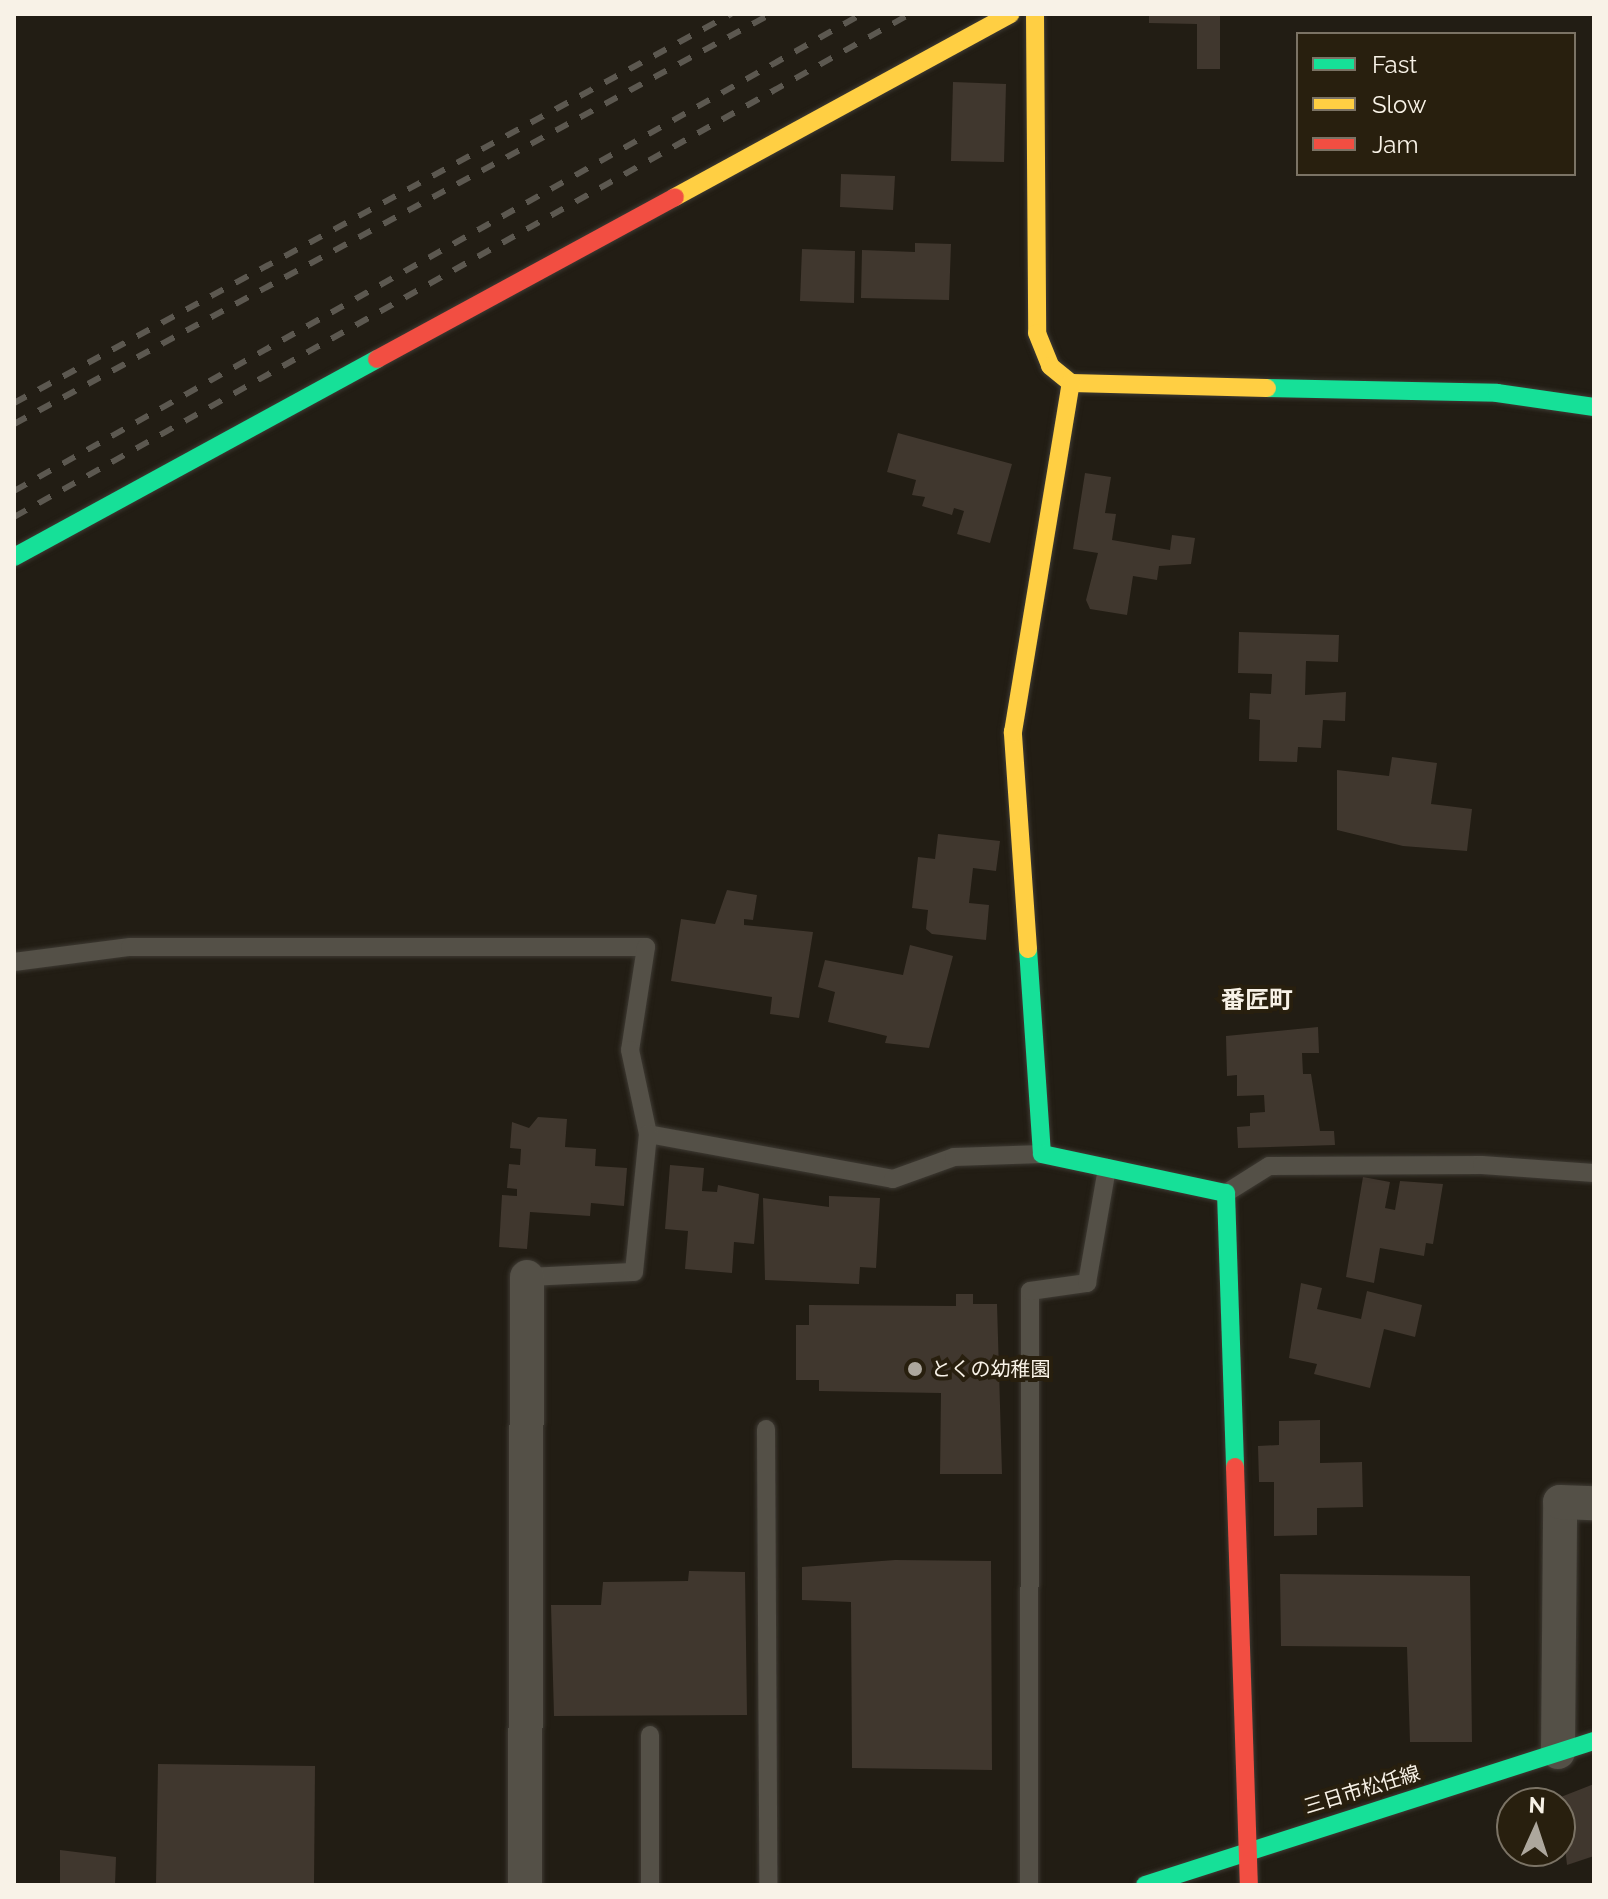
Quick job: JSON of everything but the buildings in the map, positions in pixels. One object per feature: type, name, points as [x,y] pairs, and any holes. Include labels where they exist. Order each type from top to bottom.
[{"type":"street","points":[[14,557],[1010,14]]},
{"type":"street","points":[[1035,14],[1037,333],[1050,366],[1071,383],[1497,393],[1594,407]]},
{"type":"street","points":[[1071,383],[1013,732],[1042,1154],[1226,1193],[1249,1885]]},
{"type":"street","points":[[525,1885],[527,1277]]},
{"type":"street","points":[[1558,1752],[1560,1502],[1594,1503]]},
{"type":"street","name":"三日市松任線","points":[[1145,1885],[1249,1849],[1594,1741]]},
{"type":"lane","points":[[14,962],[130,947],[646,947],[630,1050],[648,1134],[634,1272],[527,1277]]},
{"type":"lane","points":[[648,1134],[893,1179],[954,1157],[1042,1154]]},
{"type":"lane","points":[[1226,1193],[1269,1166],[1482,1165],[1594,1173]]},
{"type":"lane","points":[[1029,1885],[1030,1291],[1087,1283],[1107,1168]]},
{"type":"lane","points":[[766,1429],[768,1885]]},
{"type":"lane","points":[[650,1735],[650,1885]]},
{"type":"railway","points":[[14,403],[731,14]]},
{"type":"railway","points":[[14,424],[771,14]]},
{"type":"railway","points":[[14,491],[862,14]]},
{"type":"railway","points":[[14,517],[910,14]]},
{"type":"traffic: fast","points":[[14,557],[377,359]]},
{"type":"traffic: fast","points":[[1267,388],[1497,393],[1594,407]]},
{"type":"traffic: fast","points":[[1028,949],[1042,1154],[1226,1193],[1235,1467]]},
{"type":"traffic: fast","points":[[1145,1885],[1594,1741]]},
{"type":"traffic: slow","points":[[675,197],[1010,14]]},
{"type":"traffic: slow","points":[[1035,14],[1037,333],[1050,366],[1071,383],[1267,388]]},
{"type":"traffic: slow","points":[[1028,949],[1013,732],[1071,383]]},
{"type":"traffic: jam","points":[[377,359],[675,197]]},
{"type":"traffic: jam","points":[[1235,1467],[1249,1885]]},
{"type":"place","name":"とくの幼稚園","points":[[915,1369]]},
{"type":"district","name":"番匠町","points":[[1257,1000]]}]
